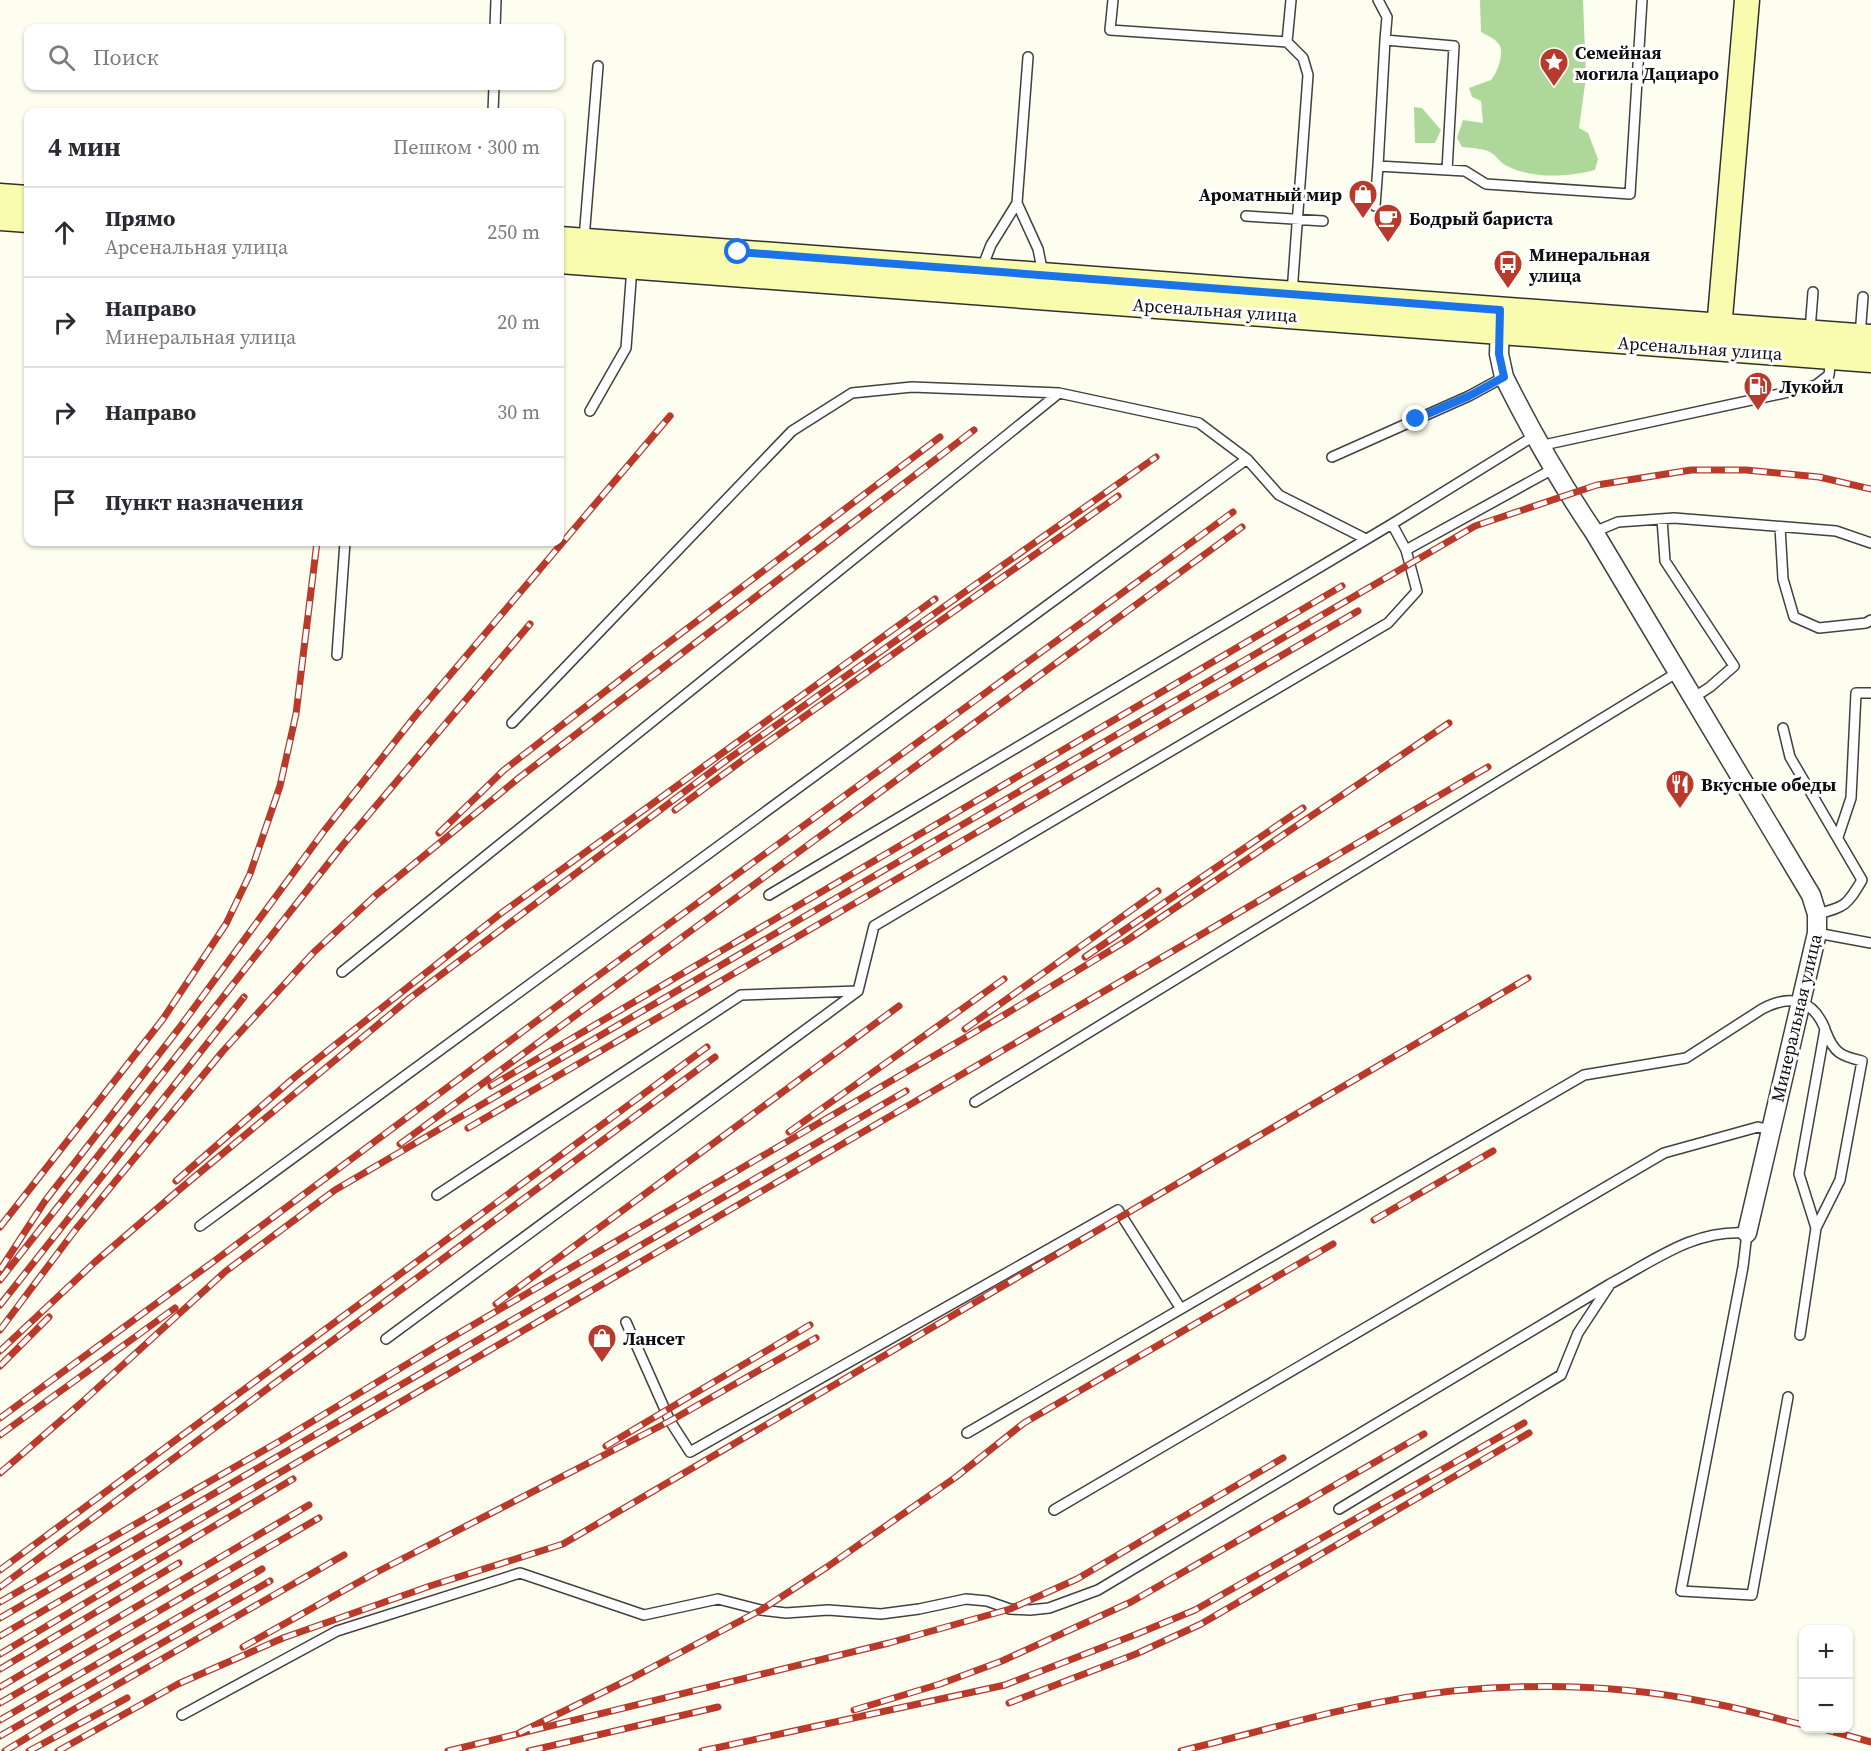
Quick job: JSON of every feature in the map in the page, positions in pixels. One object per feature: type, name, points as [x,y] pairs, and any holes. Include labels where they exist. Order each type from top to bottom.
[{"type":"street","points":[[1718,337],[1747,0]]},
{"type":"street","points":[[0,196],[24,198]]},
{"type":"street","points":[[0,218],[24,220]]},
{"type":"street","name":"Арсенальная улица","points":[[564,243],[576,255],[632,266],[980,282]]},
{"type":"street","name":"Арсенальная улица","points":[[576,255],[1042,286],[1718,337],[1831,357],[1865,348]]},
{"type":"street","name":"Минеральная улица","points":[[1500,321],[1499,354],[1504,377],[1536,441],[1594,532],[1811,895],[1817,914],[1817,933],[1802,1003],[1747,1233]]},
{"type":"street","name":"Арсенальная улица","points":[[1718,337],[1810,333],[1865,348]]},
{"type":"lane","points":[[495,24],[496,0]]},
{"type":"lane","points":[[1113,0],[1110,30],[1287,42],[1303,58],[1308,75],[1292,305]]},
{"type":"lane","points":[[1287,42],[1291,0]]},
{"type":"lane","points":[[1375,206],[1388,17],[1378,0]]},
{"type":"lane","points":[[1378,166],[1465,171],[1486,184],[1630,194],[1642,0]]},
{"type":"lane","points":[[1385,40],[1454,45],[1447,170]]},
{"type":"lane","points":[[980,282],[991,245],[1017,203],[1028,57]]},
{"type":"lane","points":[[576,255],[598,66]]},
{"type":"lane","points":[[493,108],[494,90]]},
{"type":"lane","points":[[1017,203],[1038,249],[1042,286]]},
{"type":"lane","points":[[1246,216],[1323,221]]},
{"type":"lane","points":[[590,411],[627,348],[632,266]]},
{"type":"lane","points":[[1810,333],[1813,292]]},
{"type":"lane","points":[[1863,297],[1865,348]]},
{"type":"lane","points":[[769,895],[1366,539],[1536,441],[1816,385],[1829,375],[1831,357]]},
{"type":"lane","points":[[1332,457],[1469,396],[1504,377]]},
{"type":"lane","points":[[512,723],[792,431],[852,393],[912,387],[1059,393],[1199,423],[1247,459],[1279,495],[1366,539]]},
{"type":"lane","points":[[342,972],[1059,393]]},
{"type":"lane","points":[[200,1226],[1247,459]]},
{"type":"lane","points":[[1406,550],[1553,469]]},
{"type":"lane","points":[[1594,532],[1618,522],[1674,518],[1836,531],[1871,543]]},
{"type":"lane","points":[[1662,519],[1665,561],[1734,666],[1693,698]]},
{"type":"lane","points":[[386,1339],[858,991],[874,926],[1388,624],[1417,591],[1406,550],[1392,524]]},
{"type":"lane","points":[[1780,527],[1783,579],[1794,616],[1819,627],[1871,620]]},
{"type":"lane","points":[[337,655],[345,546]]},
{"type":"lane","points":[[975,1102],[1678,672]]},
{"type":"lane","points":[[1838,837],[1851,798],[1856,693],[1871,693]]},
{"type":"lane","points":[[1783,728],[1790,757],[1862,880],[1849,902],[1839,909],[1817,914]]},
{"type":"lane","points":[[1817,933],[1871,943]]},
{"type":"lane","points":[[437,1195],[741,995],[858,991]]},
{"type":"lane","points":[[968,1433],[1584,1075],[1686,1058],[1775,1002],[1788,999],[1813,1008],[1821,1018],[1832,1047],[1845,1057],[1862,1061],[1840,1180],[1816,1228],[1800,1335]]},
{"type":"lane","points":[[1816,1228],[1799,1174],[1825,1029]]},
{"type":"lane","points":[[1054,1510],[1664,1153],[1758,1127],[1770,1130]]},
{"type":"lane","points":[[626,1322],[670,1421],[690,1452],[1118,1210],[1181,1309]]},
{"type":"lane","points":[[182,1715],[337,1631],[520,1573],[644,1615],[718,1599],[761,1610],[786,1613],[828,1610],[881,1614],[966,1599],[987,1601],[1010,1608],[1030,1610],[1049,1608],[1098,1590],[1610,1284],[1684,1244],[1717,1233],[1747,1233],[1741,1279],[1681,1591],[1752,1595],[1788,1397]]},
{"type":"lane","points":[[1339,1509],[1561,1375],[1578,1333],[1610,1284]]},
{"type":"green space","points":[[1480,0],[1583,0],[1586,77],[1579,128],[1588,133],[1598,159],[1595,170],[1574,174],[1539,175],[1505,165],[1486,151],[1462,147],[1457,138],[1463,120],[1483,123],[1481,101],[1472,97],[1469,88],[1491,80],[1501,56],[1498,43],[1481,32]]},
{"type":"green space","points":[[1414,107],[1422,108],[1441,130],[1435,143],[1415,143]]},
{"type":"railway","points":[[564,541],[670,416]]},
{"type":"railway","points":[[0,1330],[76,1229],[223,1051],[314,952],[376,895],[520,777],[974,430]]},
{"type":"railway","points":[[439,833],[504,770],[940,437]]},
{"type":"railway","points":[[0,1351],[95,1262],[410,998],[724,762],[1156,457]]},
{"type":"railway","points":[[0,1473],[80,1404],[226,1271],[335,1190],[1475,526],[1597,485],[1691,470],[1746,470],[1819,477],[1871,489]]},
{"type":"railway","points":[[675,810],[1118,496]]},
{"type":"railway","points":[[0,1418],[573,994],[1233,512]]},
{"type":"railway","points":[[400,1144],[1242,527]]},
{"type":"railway","points":[[0,1227],[163,1019],[226,924],[250,874],[280,786],[296,714],[317,546]]},
{"type":"railway","points":[[0,1270],[45,1201],[180,1027],[324,831],[416,715],[560,546]]},
{"type":"railway","points":[[491,1086],[1342,586]]},
{"type":"railway","points":[[176,1181],[296,1076],[500,914],[935,599]]},
{"type":"railway","points":[[468,1128],[1358,611]]},
{"type":"railway","points":[[0,1280],[342,846],[530,624]]},
{"type":"railway","points":[[0,1602],[280,1441],[442,1343],[1004,1015],[1126,941],[1449,723]]},
{"type":"railway","points":[[0,1636],[1488,767]]},
{"type":"railway","points":[[1085,957],[1303,808]]},
{"type":"railway","points":[[965,1029],[1158,891]]},
{"type":"railway","points":[[58,1751],[178,1684],[283,1638],[430,1586],[563,1544],[1528,978]]},
{"type":"railway","points":[[789,1132],[1004,979]]},
{"type":"railway","points":[[0,1305],[244,997]]},
{"type":"railway","points":[[496,1304],[899,1006]]},
{"type":"railway","points":[[0,1570],[707,1047]]},
{"type":"railway","points":[[0,1587],[715,1057]]},
{"type":"railway","points":[[0,1618],[906,1091]]},
{"type":"railway","points":[[1374,1220],[1493,1151]]},
{"type":"railway","points":[[519,1733],[632,1678],[761,1610],[956,1477],[1024,1423],[1333,1244]]},
{"type":"railway","points":[[0,1435],[175,1308]]},
{"type":"railway","points":[[0,1366],[49,1317]]},
{"type":"railway","points":[[606,1446],[810,1325]]},
{"type":"railway","points":[[243,1647],[375,1573],[670,1421],[816,1338]]},
{"type":"railway","points":[[702,1751],[1005,1685],[1137,1634],[1195,1610],[1524,1423]]},
{"type":"railway","points":[[1009,1703],[1136,1654],[1201,1624],[1529,1433]]},
{"type":"railway","points":[[854,1710],[940,1684],[1002,1661],[1131,1602],[1424,1434]]},
{"type":"railway","points":[[448,1751],[889,1643],[1010,1609],[1077,1579],[1283,1458]]},
{"type":"railway","points":[[0,1654],[293,1479]]},
{"type":"railway","points":[[0,1687],[309,1505]]},
{"type":"railway","points":[[0,1703],[319,1518]]},
{"type":"railway","points":[[5,1751],[344,1555]]},
{"type":"railway","points":[[0,1669],[179,1563]]},
{"type":"railway","points":[[0,1720],[262,1569]]},
{"type":"railway","points":[[0,1736],[270,1581]]},
{"type":"railway","points":[[1181,1751],[1316,1716],[1418,1696],[1484,1688],[1548,1686],[1644,1692],[1718,1704],[1799,1724]]},
{"type":"railway","points":[[29,1751],[127,1698]]},
{"type":"railway","points":[[529,1751],[718,1707]]},
{"type":"railway","points":[[1838,1733],[1871,1742]]},
{"type":"place","name":"Семейная могила Дациаро","points":[[1554,88]]},
{"type":"place","name":"Ароматный мир","points":[[1363,220]]},
{"type":"place","name":"Бодрый бариста","points":[[1388,244]]},
{"type":"place","name":"Минеральная улица","points":[[1508,290]]},
{"type":"place","name":"Лукойл","points":[[1758,412]]},
{"type":"place","name":"Вкусные обеды","points":[[1680,810]]},
{"type":"place","name":"Лансет","points":[[602,1364]]},
{"type":"route","points":[[738,252],[1500,310],[1499,354],[1504,377],[1469,396],[1416,419]]}]
